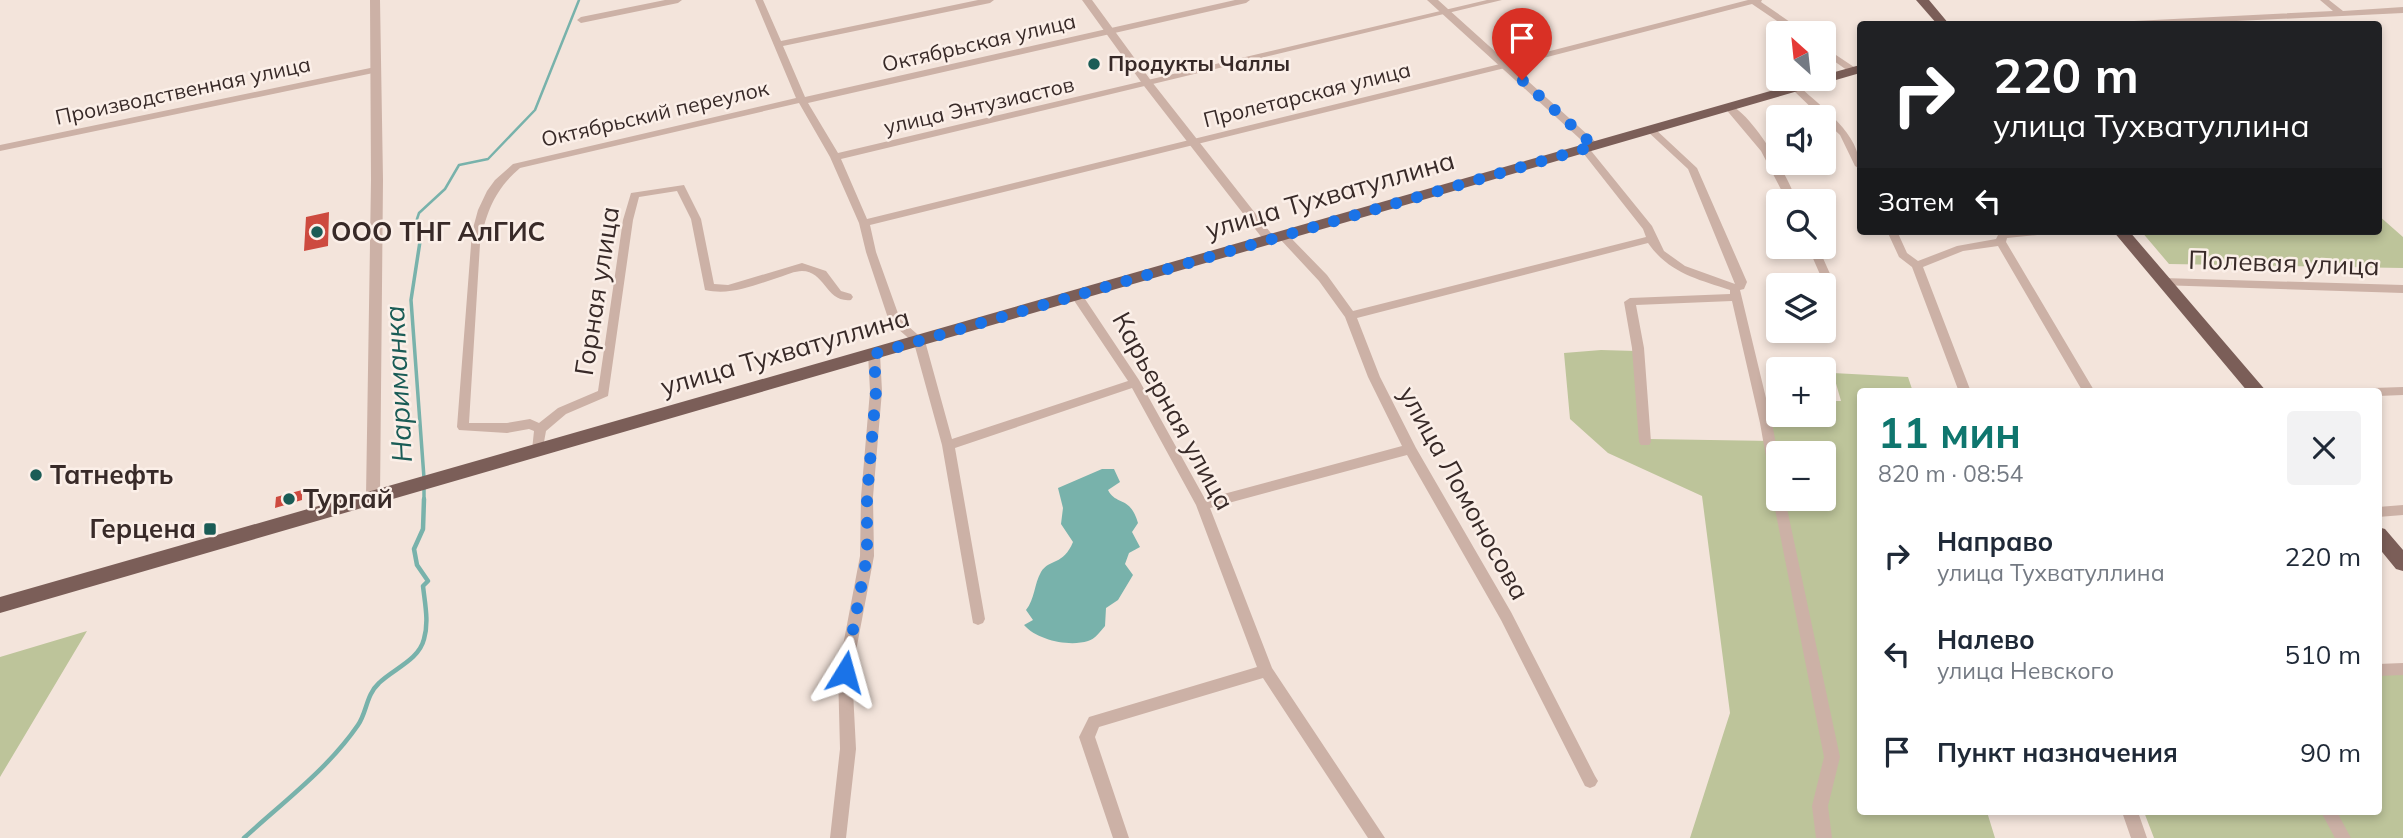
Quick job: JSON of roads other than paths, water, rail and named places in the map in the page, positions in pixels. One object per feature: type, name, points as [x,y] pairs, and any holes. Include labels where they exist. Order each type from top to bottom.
[{"type":"main road","points":[[1922,0],[1940,21]]},
{"type":"main road","name":"улица Тухватуллина","points":[[1836,76],[1857,70]]},
{"type":"main road","name":"улица Тухватуллина","points":[[0,605],[1785,91]]},
{"type":"main road","points":[[2124,235],[2255,388]]},
{"type":"main road","points":[[2382,539],[2403,563]]},
{"type":"street","points":[[375,0],[382,495]]},
{"type":"street","points":[[581,20],[678,0]]},
{"type":"street","points":[[759,0],[802,100],[835,157],[864,223],[895,321],[919,341],[948,445],[978,619]]},
{"type":"street","points":[[777,45],[990,0]]},
{"type":"street","name":"улица Ломоносова","points":[[1087,0],[1148,84],[1195,142],[1277,238],[1323,278],[1350,316],[1374,377],[1409,449],[1506,616],[1590,781]]},
{"type":"street","name":"Октябрьская улица","points":[[802,100],[1246,0]]},
{"type":"street","points":[[1432,0],[1506,65],[1589,148],[1648,228],[1650,239],[1676,267],[1735,292]]},
{"type":"street","name":"улица Энтузиастов","points":[[835,157],[1498,0]]},
{"type":"street","points":[[1755,0],[1784,21]]},
{"type":"street","name":"Пролетарская улица","points":[[864,223],[1506,65],[1755,0]]},
{"type":"street","points":[[2324,0],[2341,13]]},
{"type":"street","points":[[2190,21],[2403,10]]},
{"type":"street","points":[[1836,57],[1857,70]]},
{"type":"street","name":"Производственная улица","points":[[0,148],[375,71]]},
{"type":"street","points":[[1799,91],[1844,134],[1857,160]]},
{"type":"street","name":"Октябрьский переулок","points":[[540,429],[530,424],[507,428],[463,427],[478,226],[496,182],[517,166],[802,100]]},
{"type":"street","points":[[1729,107],[1758,136],[1786,189]]},
{"type":"street","points":[[1645,442],[1640,360],[1630,302],[1735,292],[1741,282],[1692,168],[1651,130]]},
{"type":"street","name":"Горная улица","points":[[540,429],[562,411],[604,393],[628,220],[635,195],[680,187],[696,219],[709,288],[728,289],[802,267],[822,274],[837,295],[847,297]]},
{"type":"street","points":[[1894,235],[1903,255],[1917,265],[1963,388]]},
{"type":"street","points":[[2003,235],[2001,242],[2087,388]]},
{"type":"street","points":[[1350,316],[1650,239]]},
{"type":"street","points":[[1917,265],[1961,248],[2001,242]]},
{"type":"street","name":"Полевая улица","points":[[2163,282],[2403,289]]},
{"type":"street","points":[[1735,292],[1769,441]]},
{"type":"street","name":"Карьерная улица","points":[[1077,296],[1135,383],[1202,505],[1266,671],[1377,838]]},
{"type":"street","points":[[838,838],[848,749],[845,672],[867,556],[867,497],[876,391],[874,354]]},
{"type":"street","points":[[948,445],[1135,383]]},
{"type":"street","points":[[2382,392],[2403,391]]},
{"type":"street","points":[[538,450],[540,429]]},
{"type":"street","points":[[1202,505],[1409,449]]},
{"type":"street","points":[[2382,512],[2403,510]]},
{"type":"street","points":[[1781,511],[1832,757],[1821,806],[1824,838]]},
{"type":"street","points":[[2382,670],[2403,669]]},
{"type":"street","points":[[1121,838],[1087,737],[1094,722],[1266,671]]},
{"type":"street","points":[[2131,815],[2139,838]]},
{"type":"street","points":[[2331,815],[2343,838]]},
{"type":"water","points":[[1102,469],[1114,469],[1120,482],[1108,490],[1131,508],[1138,523],[1132,532],[1140,547],[1129,553],[1125,564],[1133,575],[1118,600],[1106,608],[1105,626],[1093,639],[1080,643],[1054,641],[1037,635],[1024,625],[1033,620],[1026,610],[1041,572],[1065,555],[1073,542],[1061,524],[1063,508],[1058,488]]},
{"type":"waterway","name":"Нариманка","points":[[415,224],[419,213],[445,189],[459,165],[488,159],[535,110],[579,0]]},
{"type":"waterway","name":"Нариманка","points":[[415,224],[421,235],[411,300],[424,478]]},
{"type":"waterway","name":"Нариманка","points":[[424,486],[424,499]]},
{"type":"waterway","name":"Нариманка","points":[[244,838],[333,756],[358,725],[375,688],[417,653],[421,646],[426,626],[423,586],[428,581],[417,565],[414,549],[423,529],[424,499]]},
{"type":"place","name":"Продукты Чаллы","points":[[1094,64]]},
{"type":"place","name":"ООО ТНГ АлГИС","points":[[317,232]]},
{"type":"place","name":"Татнефть","points":[[36,475]]},
{"type":"place","name":"Тургай","points":[[289,499]]},
{"type":"place","name":"Герцена","points":[[210,529]]}]
